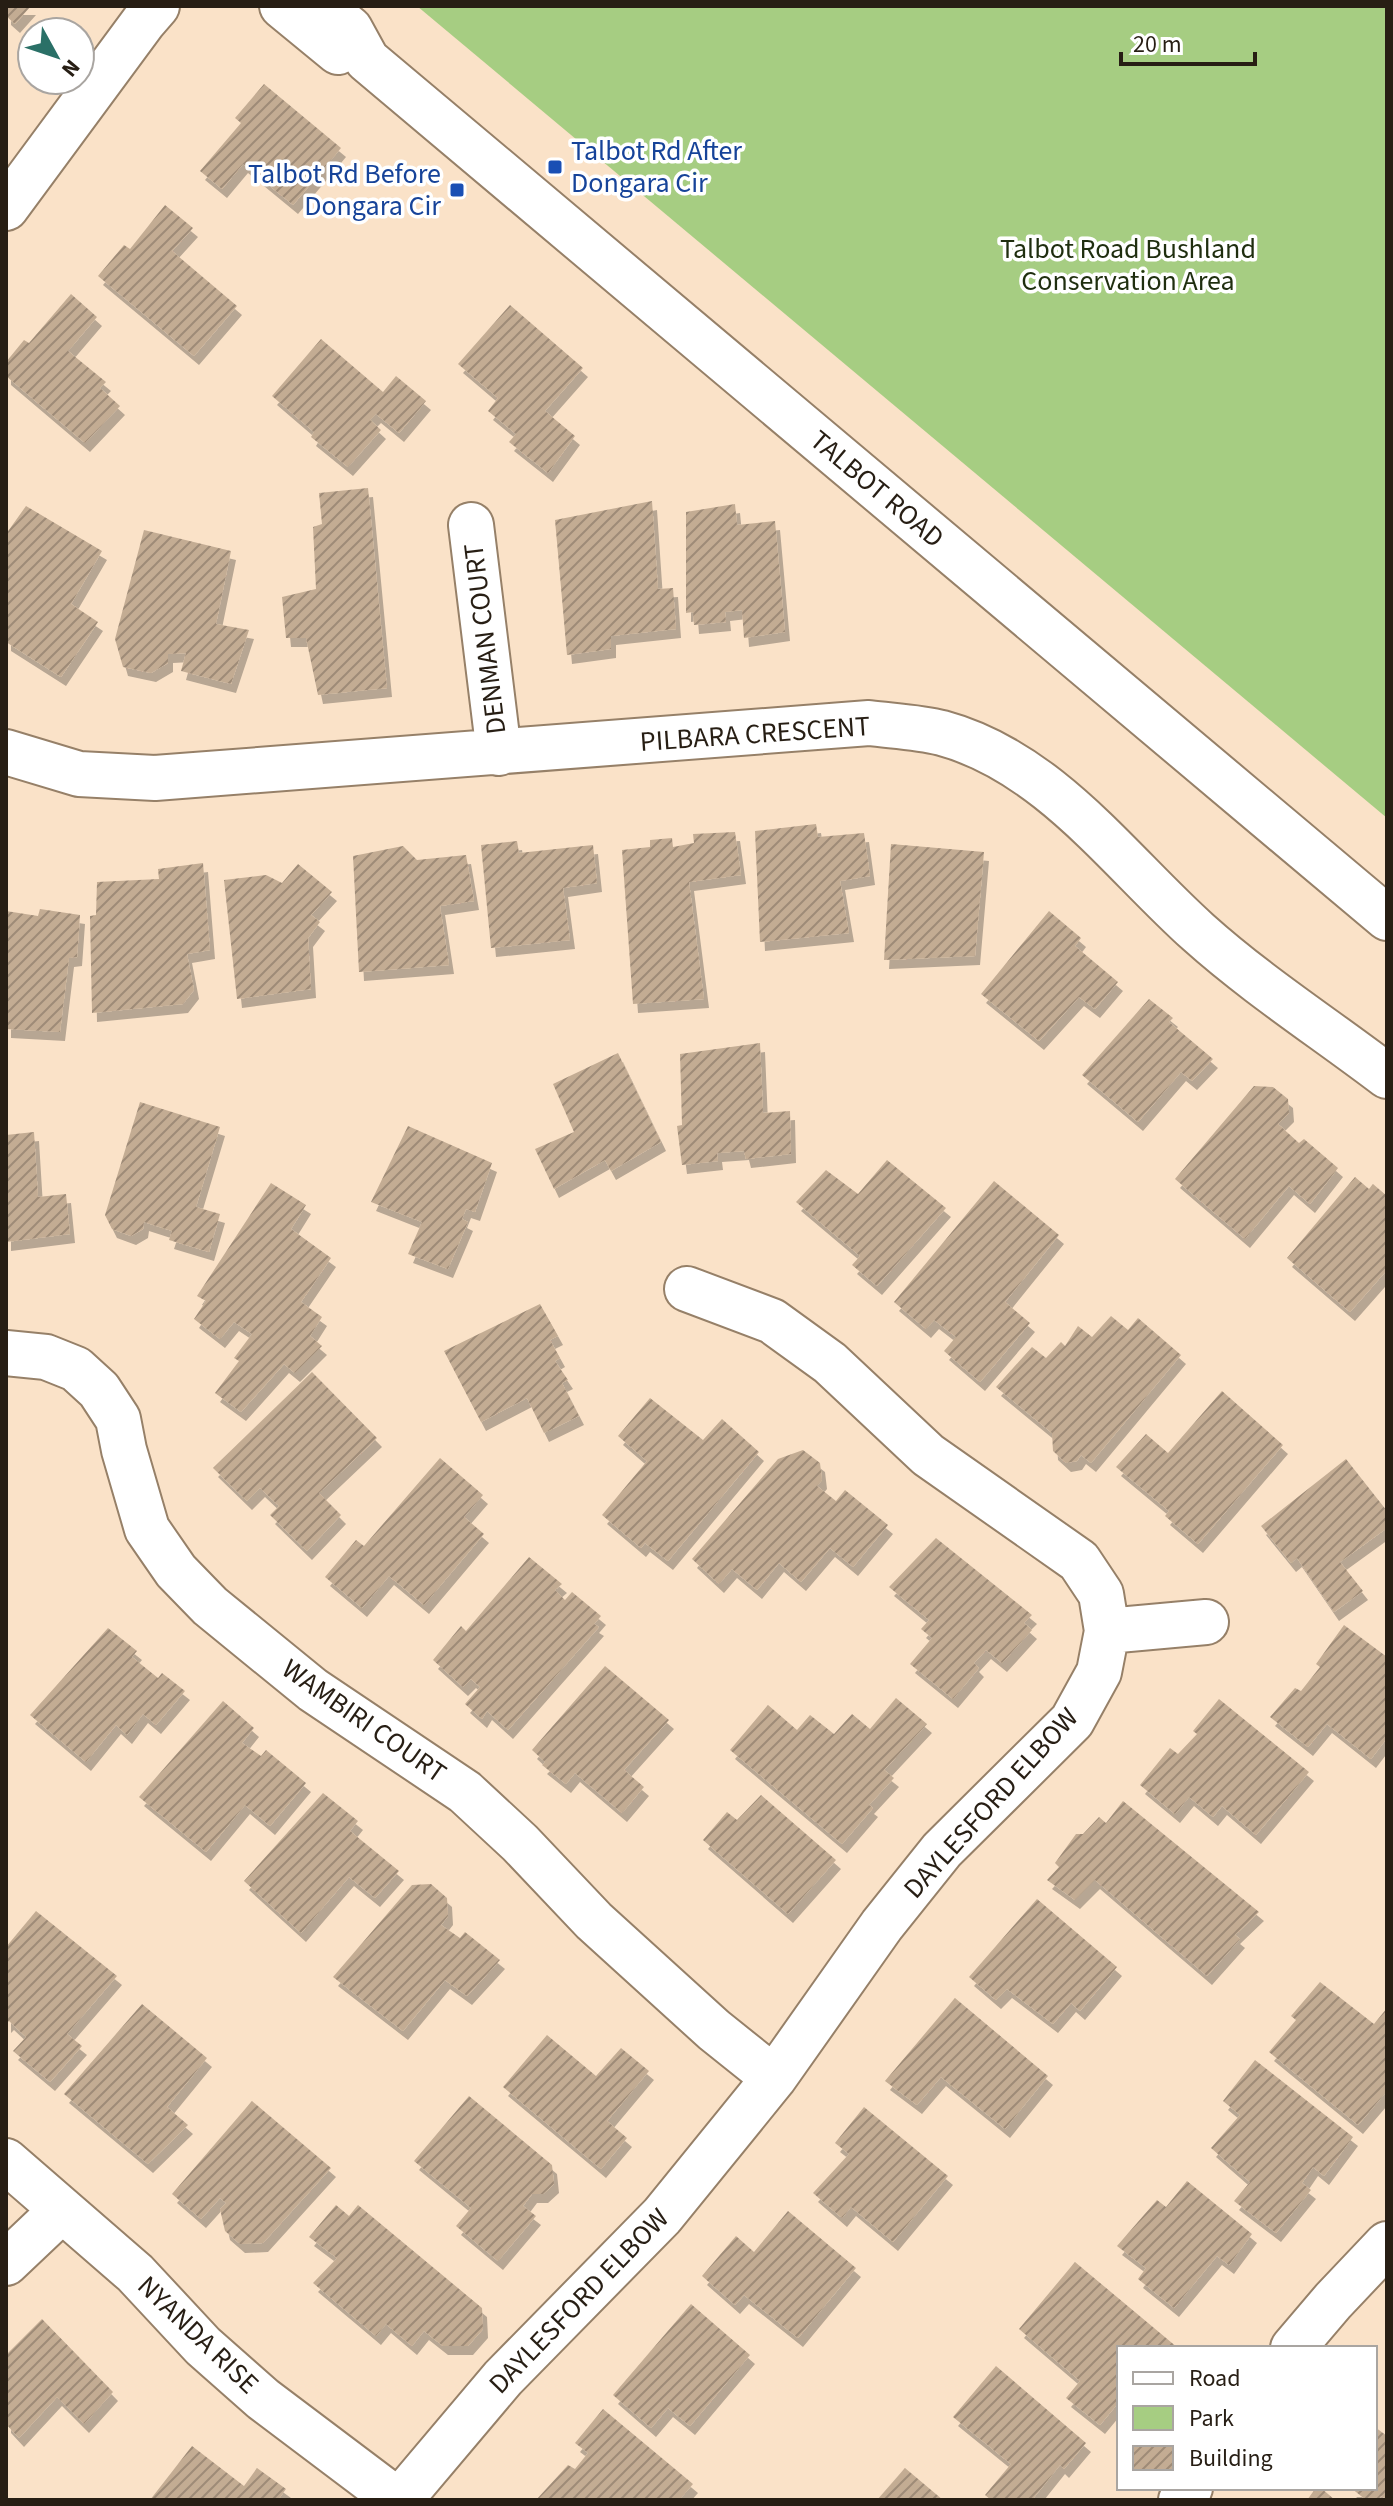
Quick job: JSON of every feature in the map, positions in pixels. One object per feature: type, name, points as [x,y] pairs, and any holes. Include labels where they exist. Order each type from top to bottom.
[{"type":"street","points":[[6,208],[157,6]]},
{"type":"street","points":[[79,110],[162,38],[191,6]]},
{"type":"street","name":"TALBOT ROAD","points":[[282,6],[340,54],[367,60]]},
{"type":"street","name":"TALBOT ROAD","points":[[322,6],[350,29],[367,60],[1387,918]]},
{"type":"street","name":"DENMAN COURT","points":[[471,525],[499,753]]},
{"type":"street","name":"PILBARA CRESCENT","points":[[6,752],[79,774],[155,778],[869,723],[941,733],[1004,758],[1064,802],[1198,932],[1256,980],[1387,1076]]},
{"type":"street","name":"DAYLESFORD ELBOW","points":[[398,2500],[503,2378],[662,2216],[774,2078],[882,1925],[942,1850],[1072,1721],[1099,1672],[1107,1631],[1101,1594],[1079,1561],[928,1455],[830,1363],[772,1321],[687,1289]]},
{"type":"street","name":"WAMBIRI COURT","points":[[6,1353],[46,1357],[76,1369],[99,1390],[118,1419],[147,1529],[176,1571],[210,1606],[313,1690],[465,1792],[520,1843],[594,1921],[714,2030],[774,2078]]},
{"type":"street","points":[[1107,1631],[1206,1622]]},
{"type":"street","name":"NYANDA RISE","points":[[6,2161],[135,2273],[203,2346],[263,2399],[398,2500]]},
{"type":"street","points":[[6,2263],[62,2210]]},
{"type":"street","points":[[1295,2346],[1387,2244]]},
{"type":"green space","name":"Talbot Road Bushland Conservation Area","points":[[417,6],[1387,6],[1387,818]]},
{"type":"building","points":[[6,6],[31,6],[22,16],[16,16],[15,24],[6,16]]},
{"type":"building","points":[[264,84],[341,148],[293,205],[243,164],[222,189],[200,171],[241,123],[235,118]]},
{"type":"building","points":[[165,205],[193,228],[172,251],[237,306],[194,356],[98,276],[124,245],[130,249]]},
{"type":"building","points":[[71,294],[97,317],[68,351],[106,382],[100,388],[120,406],[85,443],[6,376],[6,362],[24,340],[29,343]]},
{"type":"building","points":[[510,305],[583,368],[545,411],[575,436],[548,473],[509,442],[516,434],[488,411],[498,398],[458,364]]},
{"type":"building","points":[[321,339],[383,392],[396,376],[426,401],[399,433],[376,414],[370,420],[381,430],[348,467],[311,437],[314,432],[272,396]]},
{"type":"building","points":[[368,488],[387,688],[318,695],[306,638],[286,638],[282,597],[316,589],[313,527],[322,524],[319,493]]},
{"type":"building","points":[[652,501],[658,589],[673,588],[676,629],[611,636],[611,649],[567,655],[555,520]]},
{"type":"building","points":[[735,504],[737,525],[775,521],[785,632],[744,638],[742,610],[725,612],[726,622],[694,625],[693,612],[686,613],[686,512]]},
{"type":"building","points":[[26,506],[102,551],[71,604],[98,622],[61,677],[6,642],[6,534]]},
{"type":"building","points":[[144,530],[231,551],[216,624],[249,630],[231,684],[181,671],[186,653],[168,654],[168,663],[151,673],[123,667],[115,639]]},
{"type":"building","points":[[816,824],[818,837],[864,833],[870,876],[840,881],[849,933],[760,942],[755,831]]},
{"type":"building","points":[[735,832],[741,875],[689,882],[704,999],[633,1004],[622,850],[650,847],[650,840],[672,838],[673,847],[694,843],[693,834]]},
{"type":"building","points":[[517,841],[519,853],[593,845],[597,883],[563,888],[570,940],[491,948],[481,845]]},
{"type":"building","points":[[891,844],[984,852],[975,956],[884,960]]},
{"type":"building","points":[[403,846],[417,860],[466,855],[474,901],[440,906],[449,965],[359,972],[353,856]]},
{"type":"building","points":[[203,863],[210,950],[187,954],[194,990],[183,1004],[92,1013],[90,916],[96,915],[97,882],[159,879],[158,869]]},
{"type":"building","points":[[298,864],[332,892],[311,915],[320,922],[308,938],[311,989],[237,999],[224,880],[266,875],[282,883]]},
{"type":"building","points":[[40,909],[80,915],[77,957],[69,958],[60,1032],[6,1029],[6,911],[38,916]]},
{"type":"building","points":[[1049,911],[1081,938],[1075,946],[1118,982],[1095,1009],[1079,997],[1039,1041],[981,994]]},
{"type":"building","points":[[1149,999],[1173,1018],[1169,1022],[1213,1059],[1192,1081],[1181,1072],[1138,1122],[1082,1075]]},
{"type":"building","points":[[760,1043],[763,1113],[790,1111],[791,1154],[746,1159],[744,1151],[717,1153],[718,1161],[682,1165],[677,1126],[682,1125],[680,1054]]},
{"type":"building","points":[[618,1053],[661,1142],[611,1171],[605,1160],[554,1189],[535,1149],[574,1132],[553,1084]]},
{"type":"building","points":[[1254,1086],[1273,1087],[1288,1099],[1289,1113],[1278,1124],[1299,1143],[1304,1139],[1338,1168],[1310,1204],[1289,1186],[1245,1239],[1175,1179]]},
{"type":"building","points":[[140,1102],[220,1127],[196,1207],[220,1214],[209,1252],[169,1240],[172,1231],[144,1222],[143,1229],[131,1236],[112,1229],[105,1215]]},
{"type":"building","points":[[408,1126],[492,1163],[475,1212],[466,1209],[462,1219],[468,1222],[448,1269],[408,1254],[422,1222],[371,1202]]},
{"type":"building","points":[[34,1132],[38,1197],[66,1194],[70,1234],[6,1242],[6,1135]]},
{"type":"building","points":[[887,1160],[946,1208],[877,1286],[852,1265],[860,1256],[796,1202],[826,1170],[858,1194]]},
{"type":"building","points":[[1355,1177],[1369,1189],[1373,1184],[1387,1196],[1387,1270],[1350,1312],[1287,1258]]},
{"type":"building","points":[[994,1181],[1059,1235],[1005,1302],[1030,1323],[980,1382],[944,1351],[956,1337],[934,1320],[926,1329],[894,1302]]},
{"type":"building","points":[[271,1183],[306,1205],[291,1229],[331,1258],[301,1302],[322,1317],[310,1336],[322,1346],[295,1373],[284,1364],[241,1412],[215,1393],[239,1361],[234,1358],[252,1334],[234,1322],[220,1339],[194,1319],[206,1301],[197,1296]]},
{"type":"building","points":[[540,1304],[558,1336],[550,1340],[560,1358],[555,1361],[568,1380],[562,1383],[579,1416],[544,1433],[527,1398],[481,1422],[444,1351]]},
{"type":"building","points":[[1111,1316],[1128,1330],[1138,1318],[1181,1355],[1091,1463],[1081,1455],[1077,1461],[1066,1463],[1053,1451],[1052,1433],[996,1387],[1032,1347],[1046,1358],[1061,1342],[1065,1346],[1078,1326],[1092,1337]]},
{"type":"building","points":[[312,1372],[377,1438],[319,1493],[341,1515],[307,1551],[270,1515],[279,1506],[260,1488],[247,1501],[213,1468]]},
{"type":"building","points":[[1222,1391],[1283,1445],[1198,1544],[1165,1516],[1169,1511],[1116,1467],[1146,1434],[1168,1453]]},
{"type":"building","points":[[650,1398],[703,1440],[722,1419],[759,1452],[668,1561],[645,1543],[641,1548],[602,1515],[647,1461],[618,1436]]},
{"type":"building","points":[[803,1450],[820,1463],[822,1480],[817,1486],[836,1501],[845,1490],[888,1525],[853,1567],[830,1548],[801,1582],[779,1563],[757,1590],[732,1569],[719,1584],[692,1559],[778,1459]]},
{"type":"building","points":[[440,1458],[483,1495],[464,1517],[484,1534],[424,1605],[389,1576],[362,1608],[325,1577],[356,1540],[364,1546]]},
{"type":"building","points":[[1346,1459],[1387,1511],[1387,1528],[1340,1562],[1363,1591],[1334,1612],[1297,1558],[1291,1563],[1261,1526]]},
{"type":"building","points":[[936,1538],[1032,1615],[1024,1623],[1032,1630],[1002,1663],[986,1650],[974,1663],[979,1668],[953,1699],[910,1664],[932,1638],[921,1629],[929,1620],[889,1587]]},
{"type":"building","points":[[529,1557],[562,1584],[555,1590],[565,1600],[572,1592],[601,1616],[594,1624],[599,1627],[508,1730],[487,1711],[482,1719],[465,1704],[480,1687],[471,1679],[463,1687],[433,1660],[461,1626],[466,1631]]},
{"type":"building","points":[[1344,1625],[1387,1657],[1387,1738],[1371,1759],[1327,1724],[1308,1747],[1270,1717],[1295,1688],[1301,1691],[1320,1667],[1316,1664]]},
{"type":"building","points":[[108,1628],[137,1651],[132,1657],[158,1678],[162,1673],[185,1691],[156,1725],[143,1714],[127,1735],[116,1725],[86,1762],[30,1715]]},
{"type":"building","points":[[605,1666],[669,1720],[624,1770],[644,1787],[622,1813],[575,1773],[566,1784],[542,1765],[545,1762],[532,1750]]},
{"type":"building","points":[[896,1698],[927,1724],[884,1770],[894,1778],[869,1805],[873,1808],[842,1844],[730,1750],[768,1705],[797,1730],[810,1715],[834,1734],[852,1714],[870,1729]]},
{"type":"building","points":[[1219,1699],[1309,1772],[1256,1835],[1222,1806],[1213,1817],[1189,1797],[1175,1814],[1140,1785],[1170,1748],[1178,1754],[1197,1734],[1193,1731]]},
{"type":"building","points":[[223,1701],[254,1728],[242,1743],[261,1756],[266,1750],[306,1783],[270,1826],[245,1805],[206,1852],[139,1797]]},
{"type":"building","points":[[323,1793],[358,1821],[350,1831],[399,1871],[375,1898],[349,1877],[301,1933],[244,1881]]},
{"type":"building","points":[[761,1795],[836,1860],[788,1914],[703,1840],[727,1812],[737,1820]]},
{"type":"building","points":[[1123,1801],[1259,1912],[1235,1935],[1240,1939],[1207,1976],[1095,1880],[1075,1900],[1047,1880],[1059,1867],[1055,1863],[1076,1834],[1083,1834],[1099,1817],[1106,1823]]},
{"type":"building","points":[[431,1884],[447,1898],[448,1916],[441,1925],[460,1938],[465,1932],[500,1960],[467,1996],[445,1980],[403,2031],[333,1977],[412,1885]]},
{"type":"building","points":[[1037,1899],[1117,1967],[1080,2011],[1071,2003],[1053,2024],[1007,1989],[996,2000],[969,1977]]},
{"type":"building","points":[[36,1911],[117,1976],[67,2034],[82,2046],[50,2082],[13,2051],[26,2037],[9,2021],[6,2024],[6,1947]]},
{"type":"building","points":[[1320,1982],[1374,2024],[1387,2008],[1387,2091],[1358,2125],[1269,2052],[1296,2020],[1291,2016]]},
{"type":"building","points":[[955,1998],[1048,2076],[1005,2129],[941,2077],[917,2105],[885,2081]]},
{"type":"building","points":[[142,2004],[207,2058],[167,2107],[188,2125],[148,2164],[64,2094]]},
{"type":"building","points":[[547,2035],[596,2076],[621,2048],[649,2071],[607,2121],[627,2138],[601,2169],[503,2087]]},
{"type":"building","points":[[1255,2060],[1353,2137],[1324,2176],[1313,2167],[1302,2183],[1311,2190],[1276,2233],[1234,2201],[1250,2182],[1211,2148],[1240,2115],[1223,2101]]},
{"type":"building","points":[[469,2096],[552,2165],[554,2184],[543,2194],[532,2194],[523,2206],[536,2216],[498,2261],[456,2226],[471,2208],[414,2161]]},
{"type":"building","points":[[252,2101],[331,2168],[263,2243],[240,2244],[225,2231],[220,2209],[226,2203],[220,2198],[201,2219],[172,2194]]},
{"type":"building","points":[[864,2107],[948,2176],[893,2242],[851,2207],[842,2218],[813,2193],[849,2154],[835,2143]]},
{"type":"building","points":[[1187,2181],[1252,2234],[1229,2265],[1217,2256],[1174,2308],[1138,2279],[1146,2268],[1117,2246],[1157,2200],[1166,2207]]},
{"type":"building","points":[[336,2205],[349,2216],[358,2205],[482,2308],[483,2329],[468,2346],[443,2346],[424,2331],[412,2346],[386,2324],[376,2336],[313,2283],[337,2258],[309,2237]]},
{"type":"building","points":[[788,2211],[856,2268],[798,2338],[744,2295],[735,2305],[702,2276],[736,2236],[754,2252]]},
{"type":"building","points":[[1075,2262],[1176,2346],[1117,2346],[1117,2404],[1100,2425],[1066,2398],[1080,2381],[1019,2329]]},
{"type":"building","points":[[691,2304],[750,2355],[690,2426],[668,2408],[651,2428],[613,2395]]},
{"type":"building","points":[[42,2319],[113,2392],[84,2424],[57,2397],[19,2438],[6,2424],[6,2355]]},
{"type":"building","points":[[996,2366],[1086,2443],[1064,2469],[1060,2465],[1032,2500],[991,2500],[985,2495],[1011,2464],[953,2417]]},
{"type":"building","points":[[603,2409],[693,2484],[679,2500],[536,2500],[568,2465],[575,2469],[588,2453],[575,2443]]},
{"type":"building","points":[[1377,2428],[1387,2436],[1387,2499],[1381,2496],[1378,2500],[1366,2500],[1354,2490],[1377,2490]]},
{"type":"building","points":[[192,2446],[244,2486],[257,2468],[286,2489],[278,2500],[150,2500]]},
{"type":"building","points":[[905,2468],[943,2500],[877,2500]]},
{"type":"building","points":[[1314,2490],[1323,2490],[1335,2500],[1307,2500]]},
{"type":"place","name":"Talbot Rd After Dongara Cir","points":[[555,167]]},
{"type":"place","name":"Talbot Rd Before Dongara Cir","points":[[457,190]]}]
